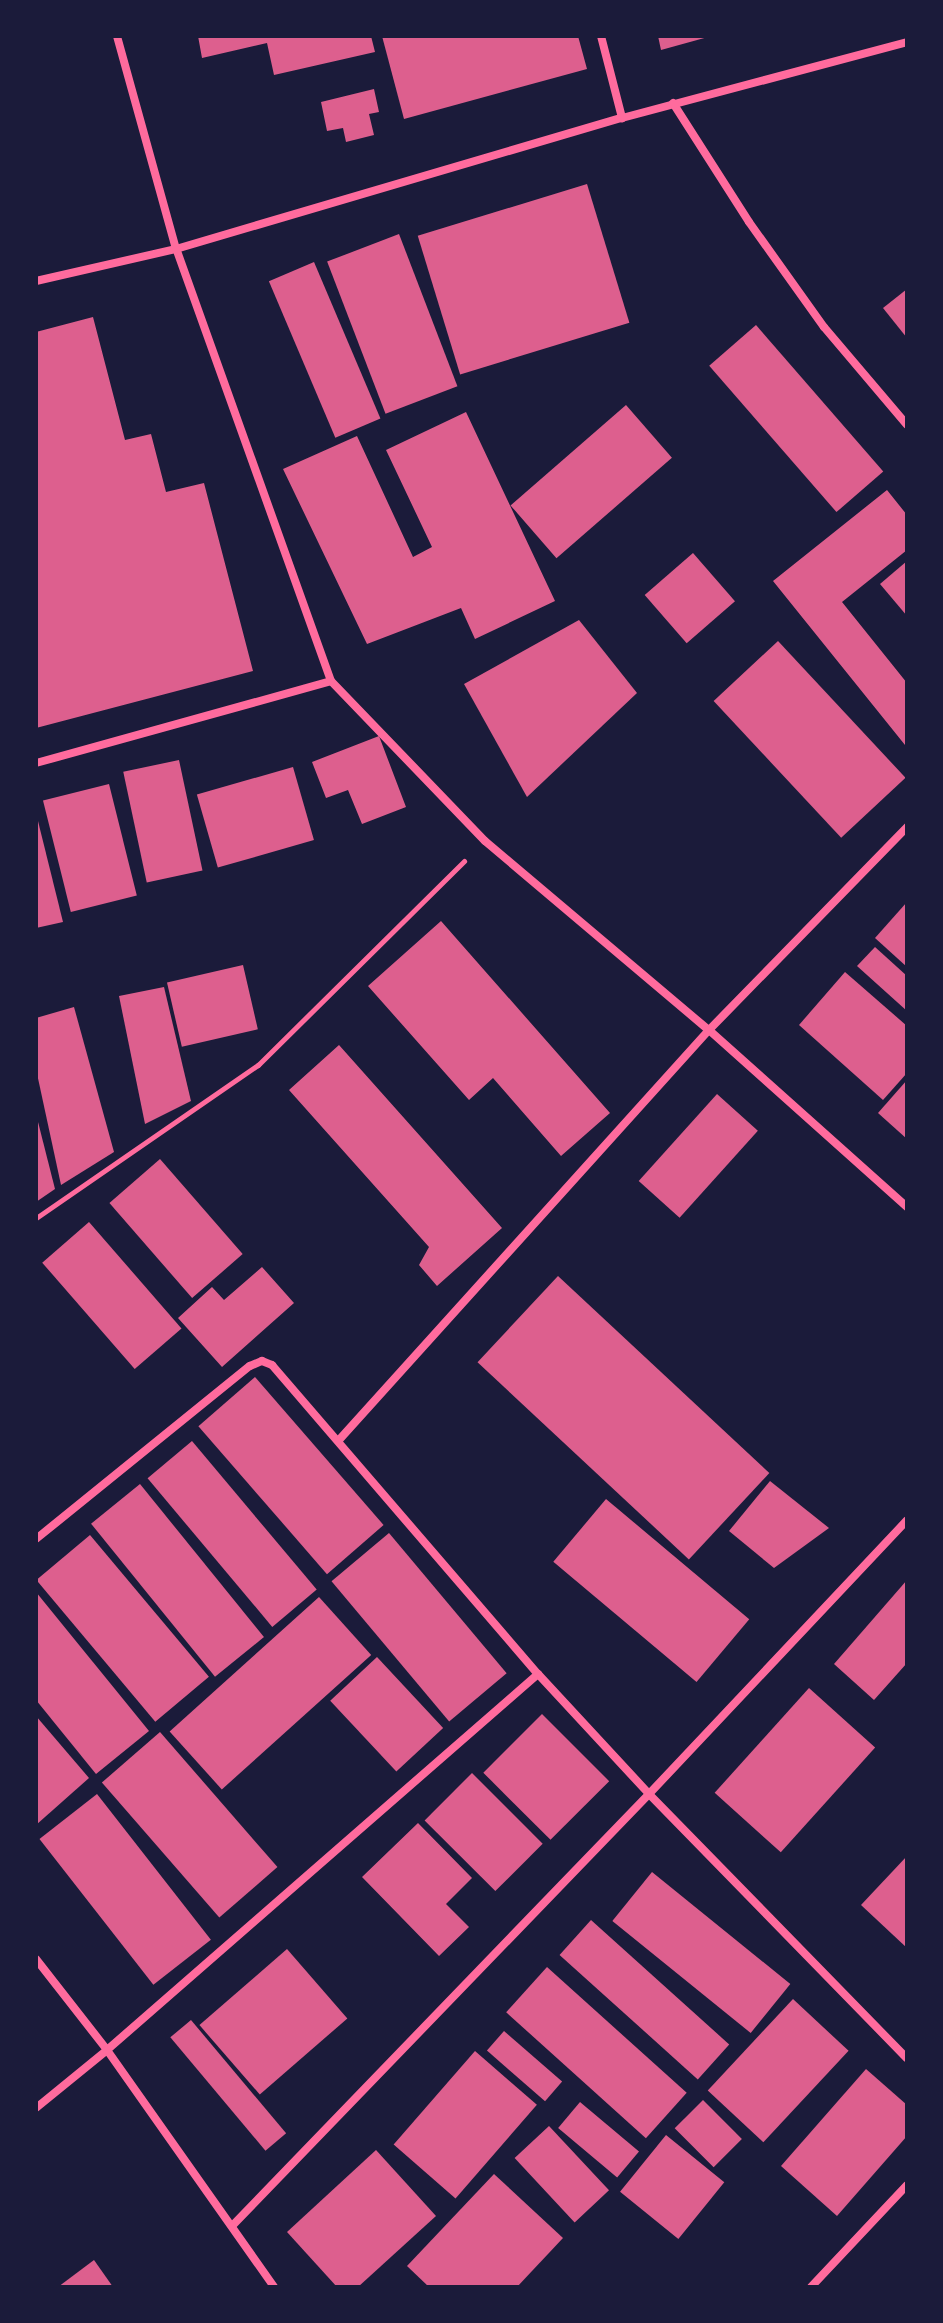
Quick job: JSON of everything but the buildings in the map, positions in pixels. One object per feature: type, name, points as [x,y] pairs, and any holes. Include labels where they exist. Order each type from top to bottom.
[{"type":"street","points":[[117,36],[176,249],[331,681],[485,841],[709,1030],[907,1207]]},
{"type":"street","points":[[601,36],[622,118]]},
{"type":"street","points":[[36,281],[176,249],[673,103],[907,42]]},
{"type":"street","points":[[673,103],[749,222],[824,327],[907,425]]},
{"type":"street","points":[[36,763],[331,681]]},
{"type":"street","points":[[339,1440],[709,1030],[907,827]]},
{"type":"street","points":[[36,1539],[250,1366],[262,1361],[272,1365],[538,1674],[649,1794],[907,2058]]},
{"type":"street","points":[[233,2225],[649,1794],[907,1520]]},
{"type":"street","points":[[36,2108],[107,2050],[538,1674]]},
{"type":"street","points":[[36,1959],[107,2050],[274,2287]]},
{"type":"street","points":[[811,2287],[907,2185]]},
{"type":"path","points":[[36,1218],[258,1065],[485,841]]}]
